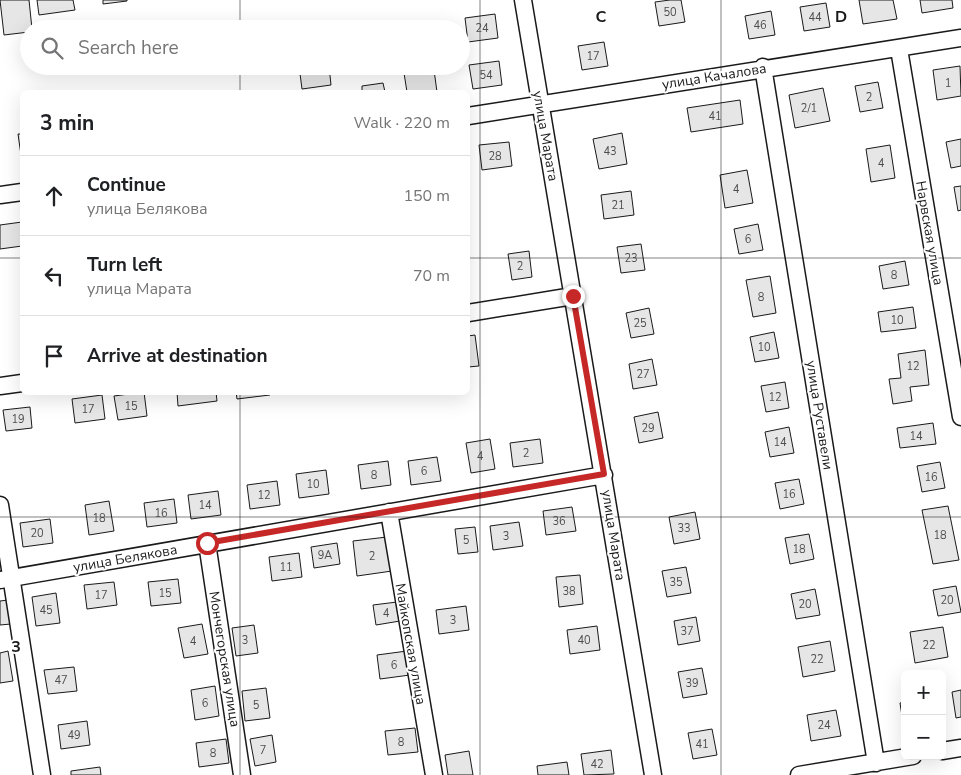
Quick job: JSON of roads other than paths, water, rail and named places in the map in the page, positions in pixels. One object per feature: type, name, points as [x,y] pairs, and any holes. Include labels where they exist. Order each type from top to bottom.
[{"type":"street","name":"улица Марата","points":[[522,0],[654,775]]},
{"type":"street","name":"улица Качалова","points":[[470,116],[961,38]]},
{"type":"street","name":"Нарвская улица","points":[[899,49],[961,417]]},
{"type":"street","name":"улица Руставели","points":[[764,68],[876,763]]},
{"type":"street","points":[[0,196],[20,192]]},
{"type":"street","points":[[470,313],[573,296]]},
{"type":"street","points":[[0,386],[20,383]]},
{"type":"street","name":"улица Белякова","points":[[5,579],[604,474]]},
{"type":"street","points":[[0,505],[5,579],[42,775]]},
{"type":"street","name":"Майкопская улица","points":[[389,512],[434,775]]},
{"type":"street","name":"Мончегорская улица","points":[[207,543],[242,775]]},
{"type":"street","points":[[946,750],[961,748]]},
{"type":"street","points":[[800,775],[901,758]]}]
